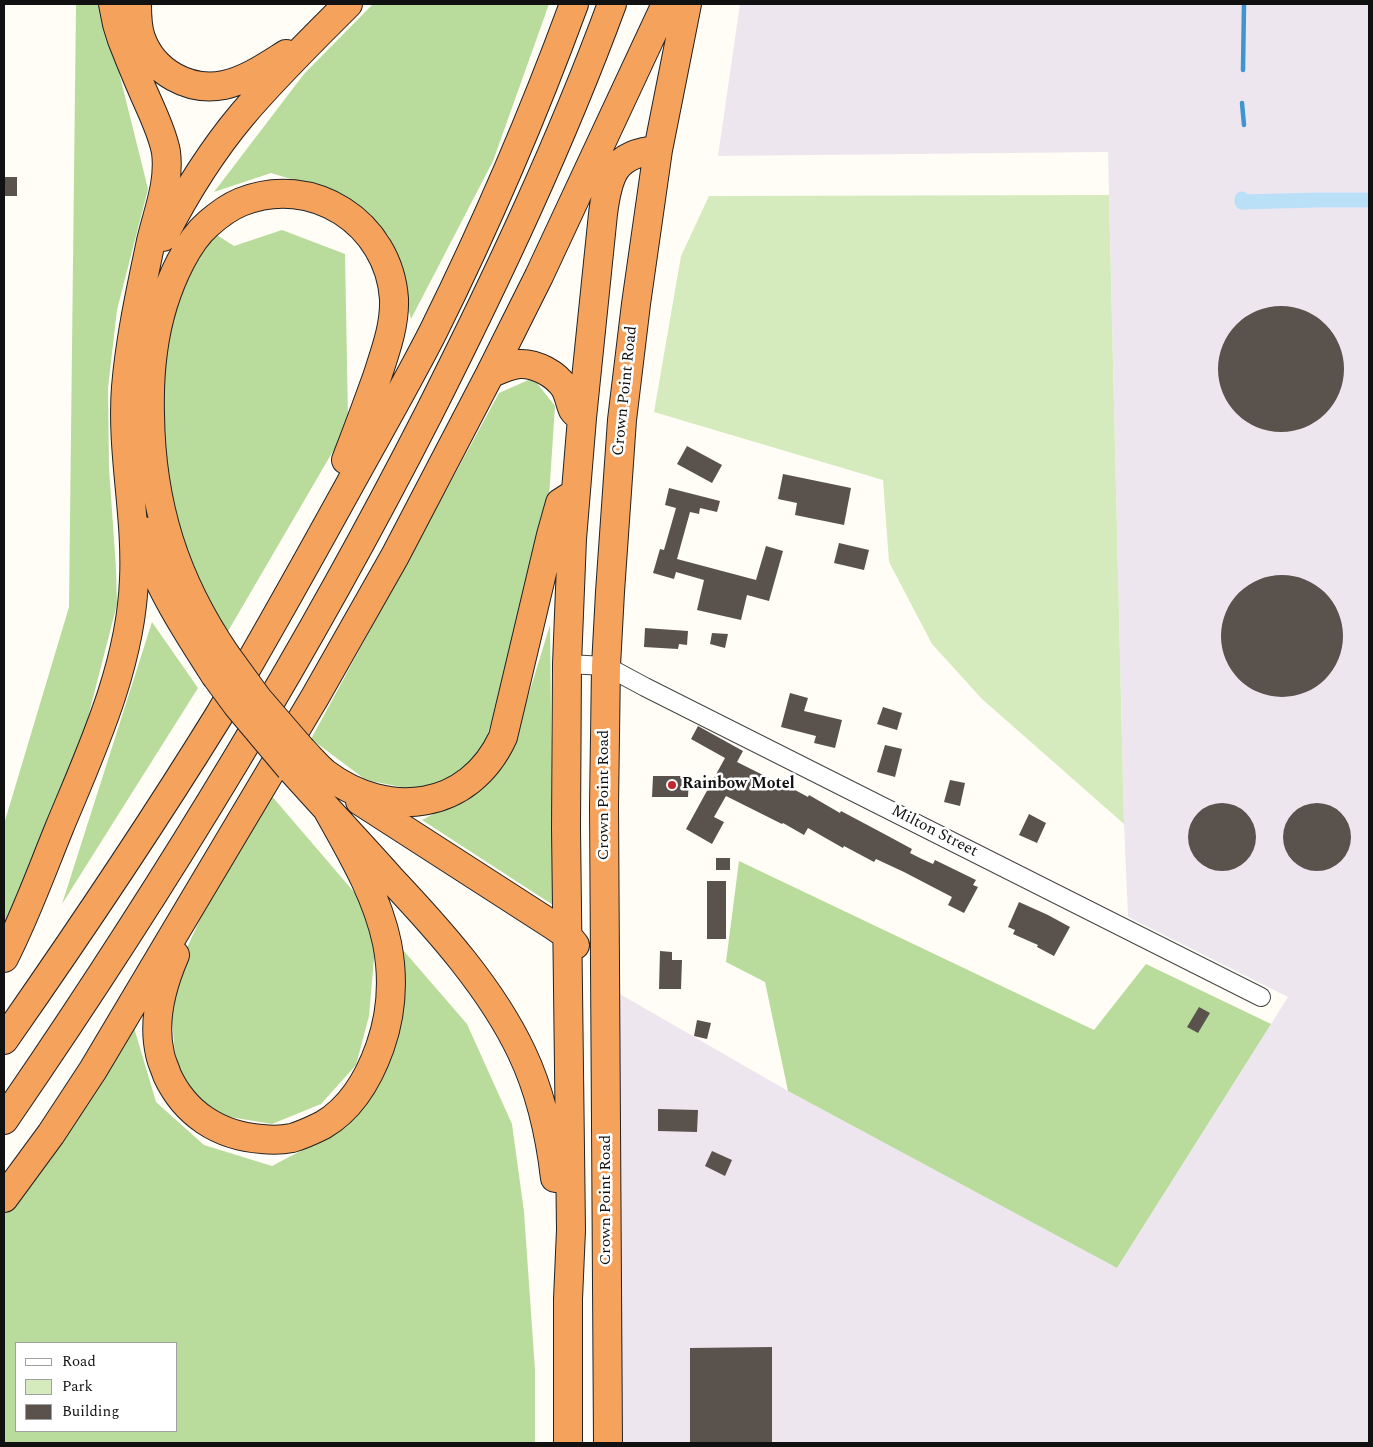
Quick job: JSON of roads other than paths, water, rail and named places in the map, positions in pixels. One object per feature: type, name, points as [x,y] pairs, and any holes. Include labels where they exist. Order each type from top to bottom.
[{"type":"highway","points":[[4,958],[94,745],[122,661],[132,604],[134,554],[126,443],[126,390],[131,343],[152,238],[167,177],[166,151],[163,140],[116,24],[113,4]]},
{"type":"highway","points":[[137,4],[140,36],[147,51],[172,76],[197,86],[214,86],[242,79],[260,71],[315,36]]},
{"type":"highway","points":[[141,294],[159,245],[182,202],[210,158],[242,116],[315,36],[348,4]]},
{"type":"highway","points":[[4,1040],[131,854],[217,717],[297,582],[432,334],[479,236],[524,134],[574,4]]},
{"type":"highway","points":[[4,1120],[102,975],[226,777],[348,566],[479,314],[516,236],[588,69],[612,4]]},
{"type":"highway","points":[[4,1198],[46,1141],[93,1070],[369,603],[490,374],[666,4]]},
{"type":"highway","name":"Crown Point Road","points":[[608,1443],[604,806],[606,666],[622,420],[636,304],[658,150],[687,4]]},
{"type":"highway","points":[[568,1443],[568,1299],[571,1230],[566,722],[570,586],[576,492],[582,418],[607,188],[616,168],[624,159],[644,151],[658,150]]},
{"type":"highway","points":[[220,665],[209,630],[181,574],[164,525],[156,494],[152,468],[150,374],[159,319],[166,297],[174,275],[194,241],[206,226],[239,203],[276,194],[294,195],[325,202],[356,220],[378,247],[391,279],[394,300],[390,336],[361,424],[341,471],[308,536],[297,582]]},
{"type":"highway","points":[[529,294],[574,236],[587,224],[603,214]]},
{"type":"highway","points":[[490,374],[508,366],[520,364],[542,369],[559,380],[565,388],[574,410],[582,418]]},
{"type":"highway","points":[[129,483],[145,545],[177,614],[220,665],[262,705],[327,809],[369,888],[380,916],[387,943],[391,972],[390,1003],[385,1032],[376,1059],[364,1084],[347,1105],[324,1124],[292,1138],[273,1140],[252,1139],[224,1132],[210,1125],[197,1116],[177,1094],[160,1055],[157,1037],[164,984],[211,873]]},
{"type":"highway","points":[[296,759],[373,798],[400,803],[433,800],[471,780],[494,755],[503,737],[560,504],[576,492]]},
{"type":"highway","points":[[325,774],[358,800],[567,935],[584,957],[592,975],[606,1067]]},
{"type":"highway","points":[[327,809],[439,932],[481,986],[516,1039],[536,1088],[547,1124],[568,1299]]},
{"type":"street","points":[[567,664],[606,666]]},
{"type":"street","name":"Milton Street","points":[[606,666],[1261,997]]},
{"type":"waterway","points":[[1243,70],[1244,4]]},
{"type":"waterway","points":[[1242,103],[1244,125]]},
{"type":"waterway","points":[[1242,199],[1242,202],[1369,200]]},
{"type":"place","name":"Rainbow Motel","points":[[672,785]]}]
